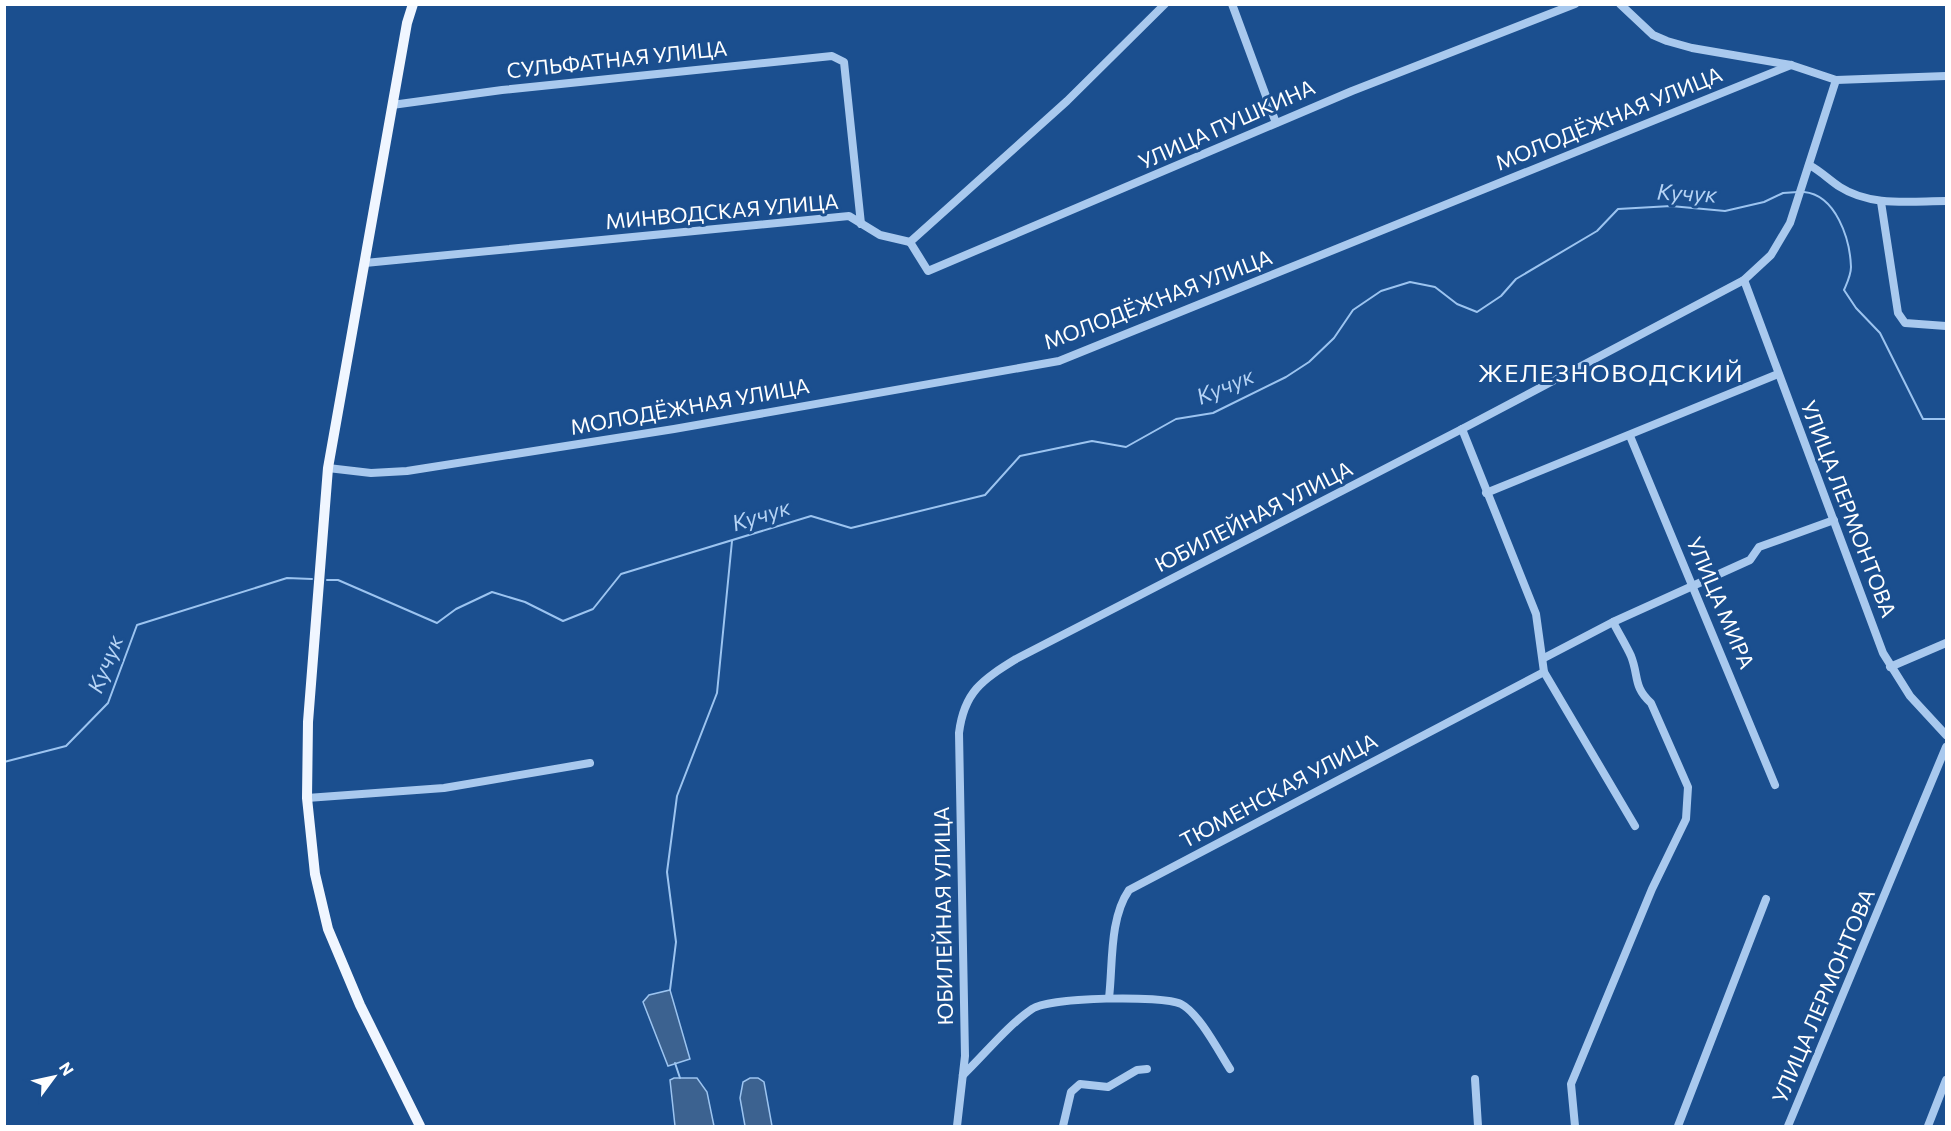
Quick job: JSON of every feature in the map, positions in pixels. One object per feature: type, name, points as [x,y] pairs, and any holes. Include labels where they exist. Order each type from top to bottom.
[{"type":"main road","points":[[411,4],[328,468],[308,723],[307,798],[315,874],[328,929],[360,1005],[420,1126]]},
{"type":"street","points":[[910,242],[1066,101],[1165,4]]},
{"type":"street","points":[[1232,4],[1276,123]]},
{"type":"street","name":"УЛИЦА ПУШКИНА","points":[[910,242],[928,271],[1276,123],[1575,4]]},
{"type":"street","points":[[1620,4],[1653,35],[1667,41],[1692,48],[1791,64],[1836,80],[1947,76]]},
{"type":"street","name":"СУЛЬФАТНАЯ УЛИЦА","points":[[392,105],[502,90],[832,56],[844,62],[861,224]]},
{"type":"street","name":"МОЛОДЁЖНАЯ УЛИЦА","points":[[328,468],[370,473],[407,471],[674,429],[1059,361],[1791,64]]},
{"type":"street","name":"ЮБИЛЕЙНАЯ УЛИЦА","points":[[957,1126],[963,1076],[959,733],[962,713],[969,696],[980,684],[1016,659],[1462,429],[1744,280],[1771,255],[1796,208],[1836,80]]},
{"type":"street","points":[[1809,165],[1857,196],[1881,202],[1947,201]]},
{"type":"street","points":[[1881,202],[1898,314],[1905,323],[1947,326]]},
{"type":"street","name":"МИНВОДСКАЯ УЛИЦА","points":[[365,263],[849,216],[880,235],[910,242]]},
{"type":"street","name":"УЛИЦА ЛЕРМОНТОВА","points":[[1744,280],[1890,667],[1910,696],[1947,735]]},
{"type":"street","points":[[1486,493],[1615,438],[1630,436],[1778,374]]},
{"type":"street","points":[[1462,429],[1536,614],[1544,658],[1544,672],[1635,826]]},
{"type":"street","name":"УЛИЦА МИРА","points":[[1630,436],[1775,785]]},
{"type":"street","points":[[1544,658],[1613,622],[1750,560],[1758,548],[1834,520]]},
{"type":"street","points":[[1575,1126],[1571,1084],[1652,889],[1686,819],[1688,787],[1651,704],[1642,696],[1635,680],[1632,659],[1613,622]]},
{"type":"street","points":[[1890,667],[1947,643]]},
{"type":"street","name":"ТЮМЕНСКАЯ УЛИЦА","points":[[1109,998],[1121,903],[1130,891],[1544,672]]},
{"type":"street","name":"УЛИЦА ЛЕРМОНТОВА","points":[[1788,1126],[1947,747]]},
{"type":"street","points":[[307,798],[444,788],[590,763]]},
{"type":"street","points":[[1678,1126],[1766,899]]},
{"type":"street","points":[[963,1076],[1033,1008],[1049,1002],[1109,998],[1166,1000],[1181,1004],[1192,1013],[1230,1070]]},
{"type":"street","points":[[1063,1126],[1071,1092],[1080,1084],[1108,1087],[1137,1070],[1147,1069]]},
{"type":"street","points":[[1475,1079],[1478,1126]]},
{"type":"street","points":[[1928,1126],[1947,1080]]},
{"type":"water","points":[[670,990],[690,1059],[668,1066],[643,1002],[649,995]]},
{"type":"water","points":[[697,1078],[707,1092],[714,1126],[675,1126],[670,1080]]},
{"type":"water","points":[[750,1078],[758,1078],[764,1082],[772,1126],[745,1126],[740,1098],[743,1082]]},
{"type":"waterway","name":"Кучук","points":[[327,580],[338,580],[437,623],[456,609],[492,592],[525,602],[563,621],[593,609],[621,574],[811,516],[851,528],[985,495],[1020,456],[1092,441],[1126,447],[1176,419],[1213,413],[1286,377],[1309,362],[1334,338],[1353,310],[1381,291],[1410,282],[1435,287],[1457,304],[1477,312],[1501,296],[1516,279],[1597,231],[1618,209],[1671,206],[1725,211],[1764,202],[1783,193],[1798,192]]},
{"type":"waterway","name":"Кучук","points":[[1804,192],[1825,201],[1839,220],[1848,244],[1851,267],[1844,290],[1856,308],[1880,333],[1923,419],[1946,419]]},
{"type":"waterway","points":[[670,990],[676,942],[667,872],[677,796],[717,693],[732,541]]},
{"type":"waterway","name":"Кучук","points":[[4,762],[66,746],[108,703],[137,625],[287,578],[312,579]]},
{"type":"waterway","points":[[675,1063],[680,1078]]},
{"type":"district","name":"ЖЕЛЕЗНОВОДСКИЙ","points":[[1611,374]]}]
